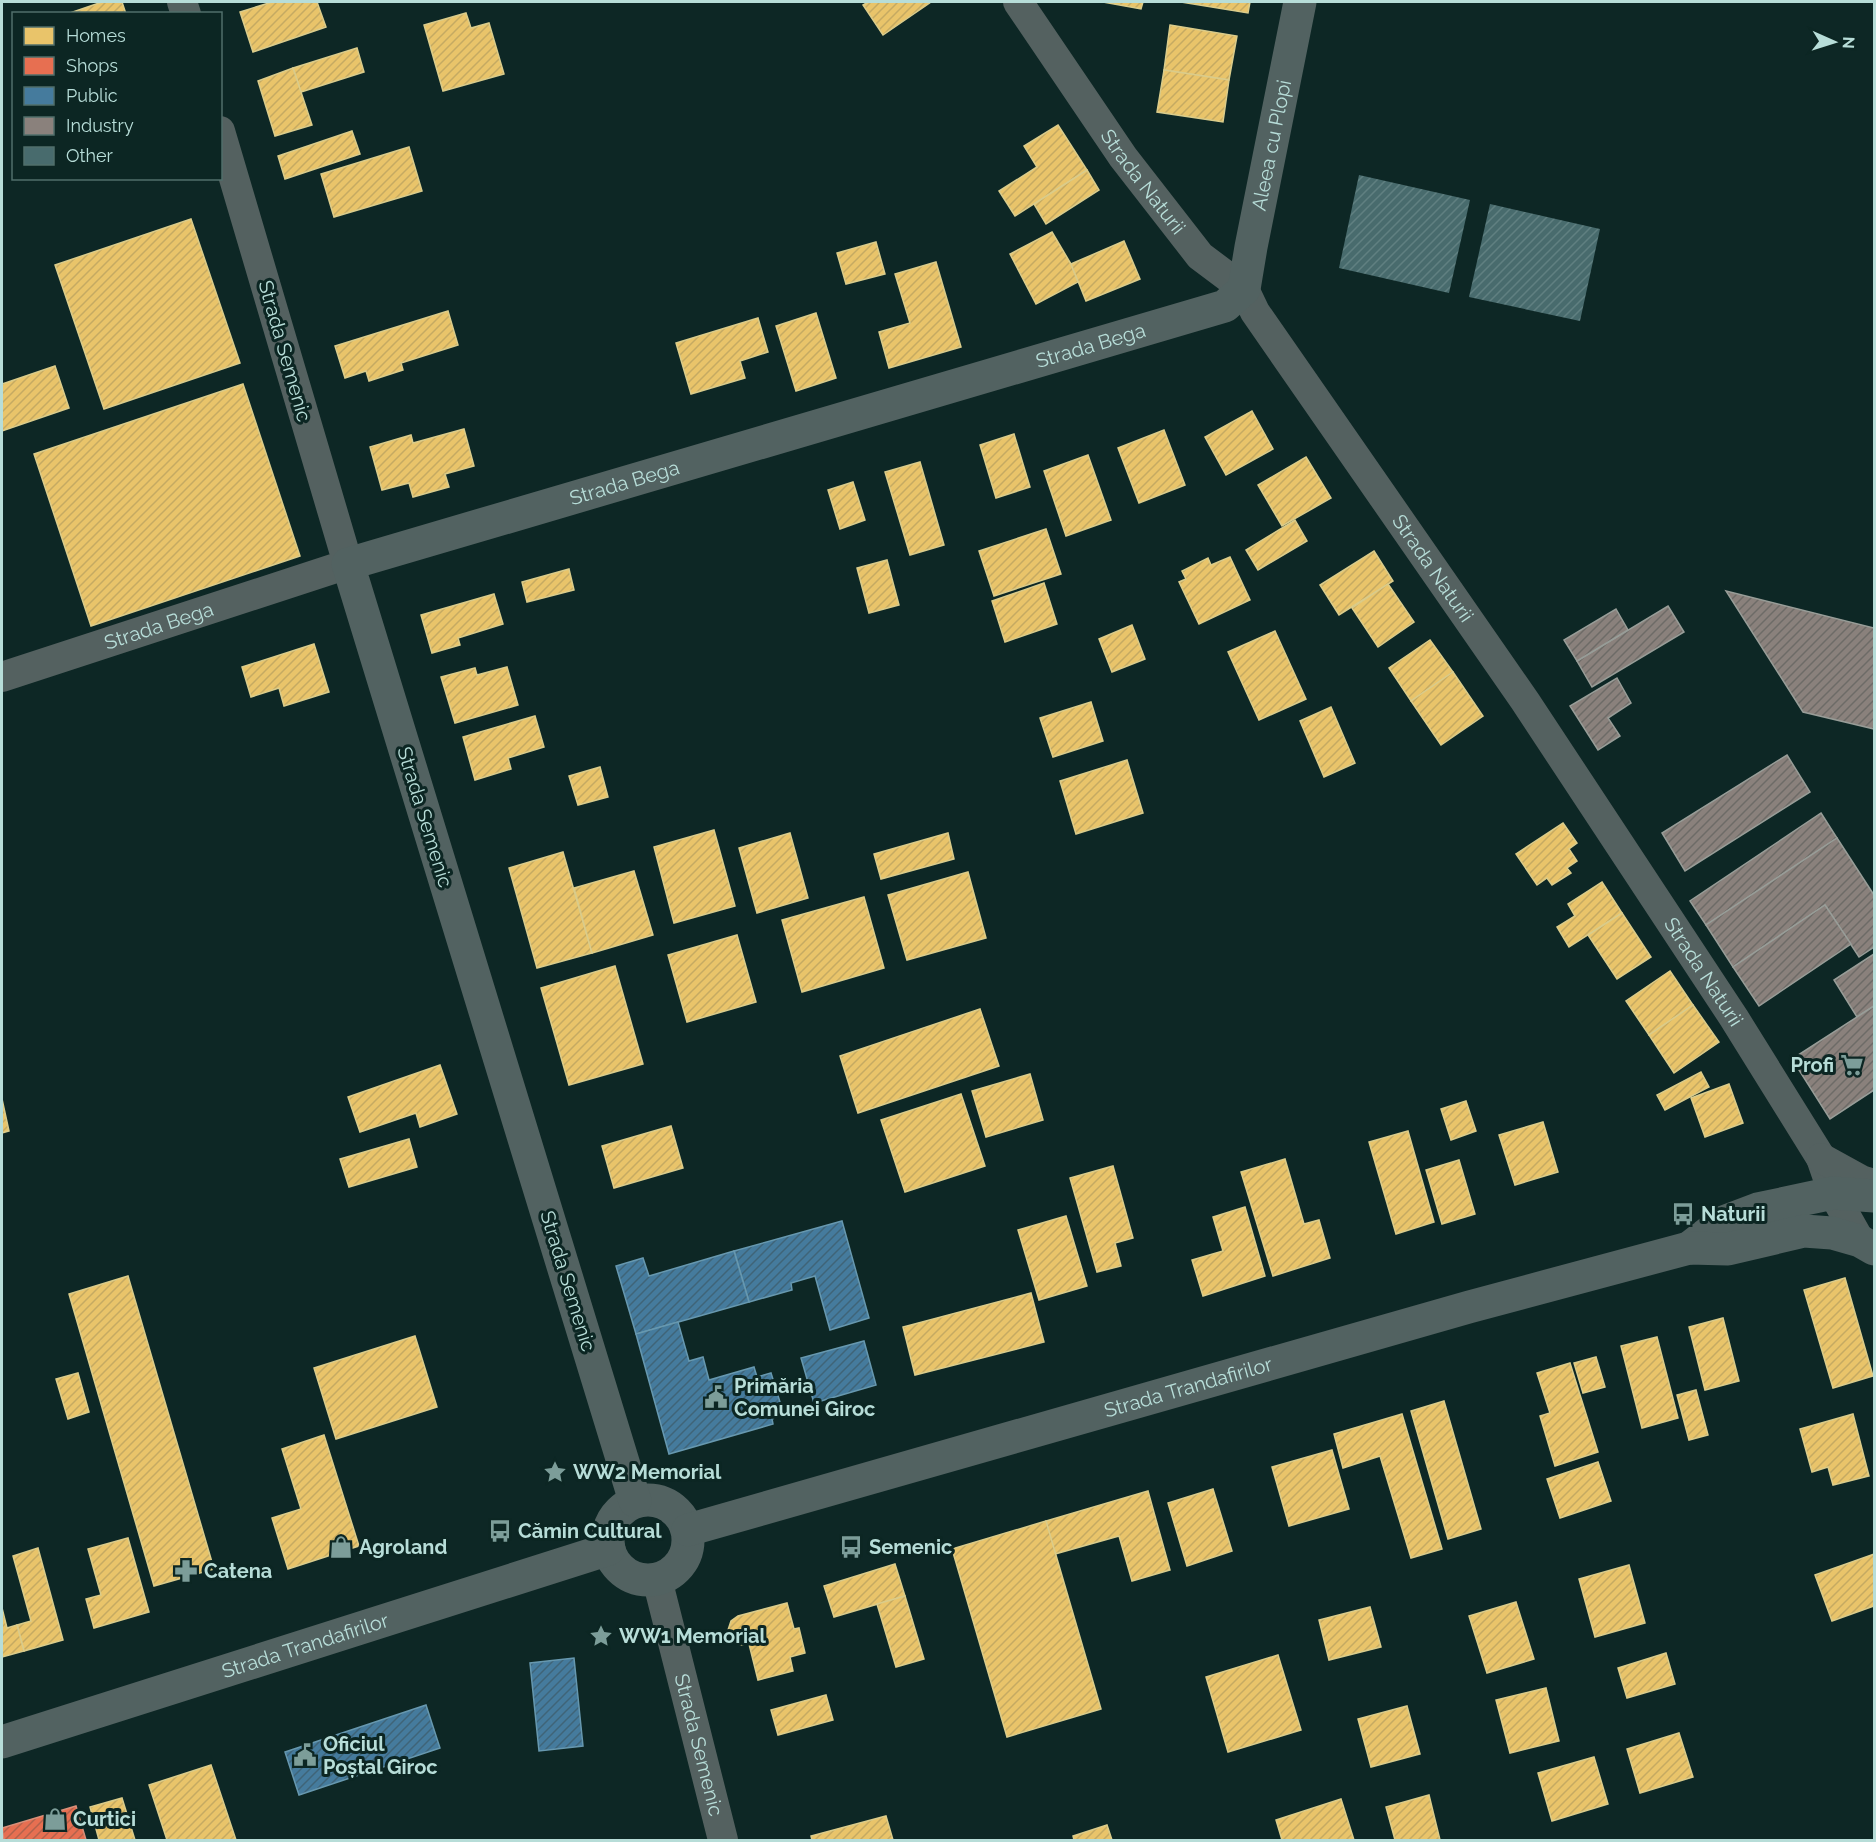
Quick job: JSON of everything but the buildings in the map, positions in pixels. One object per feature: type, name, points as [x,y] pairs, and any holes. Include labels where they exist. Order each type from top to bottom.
[{"type":"main road","name":"Aleea cu Plopi","points":[[1244,290],[1300,2]]},
{"type":"main road","name":"Strada Bega","points":[[348,564],[1225,306],[1244,290]]},
{"type":"main road","name":"Strada Semenic","points":[[348,564],[635,1501]]},
{"type":"main road","name":"Strada Trandafirilor","points":[[1689,1248],[1721,1223],[1758,1209],[1833,1193],[1875,1196]]},
{"type":"main road","name":"Strada Trandafirilor","points":[[688,1530],[1469,1307],[1689,1248],[1728,1250],[1804,1231],[1832,1233],[1867,1245]]},
{"type":"main road","points":[[648,1498],[662,1501],[674,1508],[688,1530],[689,1543],[686,1556],[674,1571],[657,1580],[645,1580],[627,1574],[614,1561],[609,1549],[610,1525],[625,1506],[635,1501],[648,1498]]},
{"type":"main road","name":"Strada Trandafirilor","points":[[2,1742],[609,1549]]},
{"type":"street","name":"Strada Naturii","points":[[1018,2],[1123,157],[1200,256],[1244,290],[1261,321],[1538,721],[1734,1018],[1821,1158],[1833,1193],[1867,1245]]},
{"type":"street","name":"Strada Semenic","points":[[222,138],[348,564]]},
{"type":"street","name":"Strada Bega","points":[[2,677],[348,564]]},
{"type":"street","name":"Strada Naturii","points":[[1821,1158],[1861,1180],[1875,1184]]},
{"type":"street","name":"Strada Semenic","points":[[657,1580],[723,1840]]},
{"type":"place","name":"Profi","points":[[1852,1065]]},
{"type":"place","name":"Naturii","points":[[1683,1214]]},
{"type":"place","name":"Primăria Comunei Giroc","points":[[716,1397]]},
{"type":"place","name":"WW2 Memorial","points":[[555,1472]]},
{"type":"place","name":"Cămin Cultural","points":[[500,1531]]},
{"type":"place","name":"Agroland","points":[[341,1547]]},
{"type":"place","name":"Semenic","points":[[851,1547]]},
{"type":"place","name":"Catena","points":[[186,1571]]},
{"type":"place","name":"WW1 Memorial","points":[[601,1636]]},
{"type":"place","name":"Oficiul Poștal Giroc","points":[[305,1755]]},
{"type":"place","name":"Curtici","points":[[55,1819]]}]
